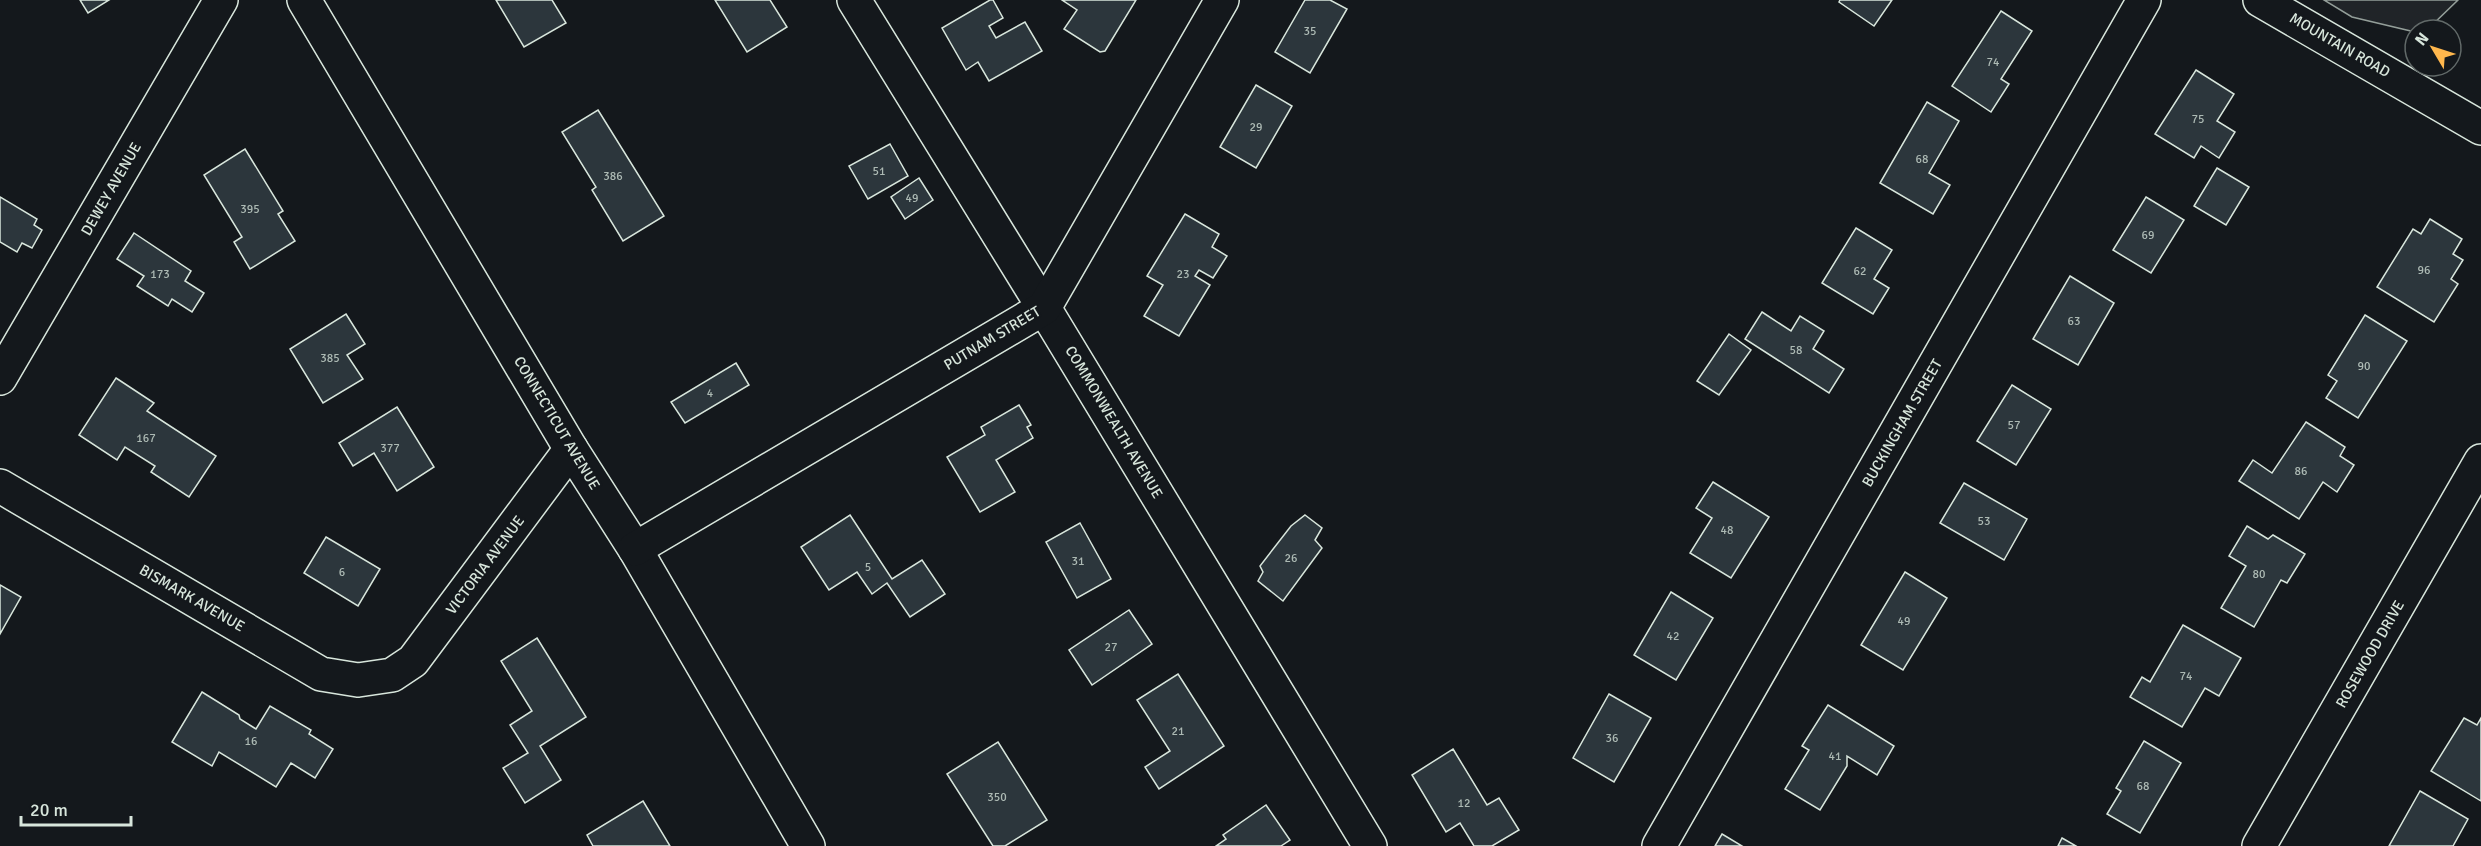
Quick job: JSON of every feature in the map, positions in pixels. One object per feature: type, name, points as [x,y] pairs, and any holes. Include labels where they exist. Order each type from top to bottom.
[{"type":"street","name":"DEWEY AVENUE","points":[[0,378],[221,0]]},
{"type":"street","name":"CONNECTICUT AVENUE","points":[[304,0],[571,449],[635,549],[808,846]]},
{"type":"street","name":"COMMONWEALTH AVENUE","points":[[854,0],[1044,308],[1370,846]]},
{"type":"street","name":"PUTNAM STREET","points":[[635,549],[1044,308],[1222,0]]},
{"type":"street","name":"BUCKINGHAM STREET","points":[[1659,846],[2144,0]]},
{"type":"street","name":"MOUNTAIN ROAD","points":[[2260,0],[2481,128]]},
{"type":"street","name":"VICTORIA AVENUE","points":[[392,675],[413,661],[571,449]]},
{"type":"street","name":"ROSEWOOD DRIVE","points":[[2259,846],[2481,461]]},
{"type":"street","name":"BISMARK AVENUE","points":[[0,486],[321,674],[358,680],[392,675]]},
{"type":"shaded area","points":[[2324,0],[2458,0],[2439,18],[2403,18],[2403,29],[2352,17]]},
{"type":"building","points":[[80,0],[109,0],[88,13]]},
{"type":"building","points":[[496,0],[552,0],[566,23],[524,47]]},
{"type":"building","points":[[715,0],[770,0],[787,27],[747,52]]},
{"type":"building","points":[[993,0],[1003,18],[989,26],[996,38],[1025,22],[1042,51],[989,81],[978,62],[966,70],[942,28]]},
{"type":"building","points":[[1062,0],[1136,0],[1105,51],[1100,52],[1064,29],[1077,10]]},
{"type":"building","points":[[1305,0],[1330,0],[1347,9],[1310,73],[1275,52]]},
{"type":"building","points":[[1840,0],[1892,0],[1874,26],[1839,2]]},
{"type":"building","points":[[2001,11],[2032,31],[2001,79],[2009,84],[1991,112],[1952,86]]},
{"type":"building","points":[[2196,70],[2234,94],[2217,121],[2235,132],[2219,158],[2201,146],[2194,158],[2155,134]]},
{"type":"building","points":[[1256,85],[1292,106],[1256,168],[1220,147]]},
{"type":"building","points":[[1927,102],[1959,121],[1929,173],[1950,185],[1933,214],[1880,183]]},
{"type":"building","points":[[598,110],[664,216],[623,241],[592,190],[596,187],[562,132]]},
{"type":"building","points":[[890,144],[908,176],[868,199],[849,166]]},
{"type":"building","points":[[245,149],[283,211],[278,214],[295,241],[250,269],[234,242],[242,237],[204,175]]},
{"type":"building","points":[[2217,168],[2249,187],[2226,225],[2194,206]]},
{"type":"building","points":[[919,178],[933,200],[905,219],[891,197]]},
{"type":"building","points":[[0,197],[37,219],[34,225],[42,230],[32,248],[22,243],[17,252],[0,242]]},
{"type":"building","points":[[2146,197],[2184,220],[2151,273],[2113,250]]},
{"type":"building","points":[[1185,214],[1219,234],[1212,247],[1227,256],[1213,278],[1199,270],[1195,276],[1210,285],[1179,336],[1144,316],[1163,285],[1147,276]]},
{"type":"building","points":[[2430,219],[2462,239],[2453,254],[2463,260],[2451,279],[2458,284],[2434,322],[2377,287],[2413,229],[2421,234]]},
{"type":"building","points":[[1856,228],[1892,250],[1874,279],[1889,288],[1873,314],[1822,283]]},
{"type":"building","points":[[134,233],[191,271],[185,281],[204,293],[192,312],[172,299],[168,306],[137,286],[144,276],[117,259]]},
{"type":"building","points":[[2070,276],[2114,303],[2078,365],[2033,339]]},
{"type":"building","points":[[1762,312],[1791,331],[1800,316],[1824,331],[1813,349],[1844,369],[1829,393],[1745,339]]},
{"type":"building","points":[[346,314],[365,344],[347,355],[363,379],[323,403],[290,349]]},
{"type":"building","points":[[2365,315],[2407,341],[2358,418],[2326,398],[2337,381],[2328,375]]},
{"type":"building","points":[[1729,334],[1751,350],[1719,395],[1697,381]]},
{"type":"building","points":[[736,363],[749,385],[685,423],[671,402]]},
{"type":"building","points":[[116,378],[154,403],[147,411],[216,456],[189,497],[151,472],[155,466],[125,447],[117,460],[79,435]]},
{"type":"building","points":[[2012,385],[2051,409],[2016,465],[1977,441]]},
{"type":"building","points":[[1019,405],[1031,425],[1027,427],[1033,438],[996,460],[1015,492],[980,512],[947,457],[985,435],[981,427]]},
{"type":"building","points":[[397,407],[434,467],[397,491],[374,453],[353,466],[339,443]]},
{"type":"building","points":[[2306,422],[2345,447],[2340,456],[2354,465],[2337,492],[2323,482],[2299,519],[2239,481],[2253,460],[2272,473]]},
{"type":"building","points":[[1713,482],[1769,517],[1731,578],[1690,553],[1712,518],[1696,508]]},
{"type":"building","points":[[1964,483],[2027,519],[2004,560],[1940,523]]},
{"type":"building","points":[[850,515],[892,579],[922,560],[945,594],[910,617],[887,583],[872,594],[857,572],[829,590],[801,547]]},
{"type":"building","points":[[1305,515],[1322,528],[1315,540],[1322,548],[1283,601],[1258,581],[1263,572],[1260,566],[1291,526]]},
{"type":"building","points":[[1080,523],[1111,579],[1077,598],[1046,542]]},
{"type":"building","points":[[2247,526],[2268,539],[2273,535],[2305,554],[2287,583],[2281,580],[2254,627],[2221,608],[2246,566],[2229,556]]},
{"type":"building","points":[[326,537],[380,569],[358,606],[304,573]]},
{"type":"building","points":[[1905,572],[1947,598],[1903,670],[1861,645]]},
{"type":"building","points":[[0,585],[21,597],[0,634]]},
{"type":"building","points":[[1671,592],[1713,618],[1676,680],[1634,655]]},
{"type":"building","points":[[1129,610],[1152,644],[1092,685],[1069,650]]},
{"type":"building","points":[[2183,625],[2241,658],[2219,696],[2205,688],[2182,727],[2130,697],[2142,677],[2150,682]]},
{"type":"building","points":[[537,638],[586,717],[540,746],[561,780],[525,803],[503,768],[528,753],[510,725],[532,711],[501,661]]},
{"type":"building","points":[[1178,674],[1224,746],[1159,789],[1145,767],[1170,751],[1137,700]]},
{"type":"building","points":[[202,692],[239,715],[240,719],[256,729],[270,706],[311,730],[309,734],[333,749],[315,778],[291,763],[276,787],[219,752],[212,766],[172,742]]},
{"type":"building","points":[[1609,694],[1651,718],[1614,782],[1573,758]]},
{"type":"building","points":[[1828,705],[1894,746],[1877,775],[1847,756],[1847,766],[1820,810],[1785,789],[1809,750],[1802,746]]},
{"type":"building","points":[[2464,718],[2477,725],[2481,718],[2481,801],[2431,771]]},
{"type":"building","points":[[2144,741],[2181,763],[2140,833],[2107,814],[2121,791],[2116,788]]},
{"type":"building","points":[[998,742],[1047,820],[1005,846],[993,846],[947,774]]},
{"type":"building","points":[[1453,749],[1487,805],[1499,798],[1519,830],[1492,846],[1474,846],[1460,823],[1446,832],[1412,775]]},
{"type":"building","points":[[2420,791],[2468,819],[2453,846],[2389,846]]},
{"type":"building","points":[[643,801],[670,846],[593,846],[587,835]]},
{"type":"building","points":[[1266,805],[1290,840],[1281,846],[1216,846],[1226,839],[1223,835]]},
{"type":"building","points":[[1722,834],[1742,846],[1715,846]]},
{"type":"building","points":[[2062,838],[2076,846],[2058,846]]}]
